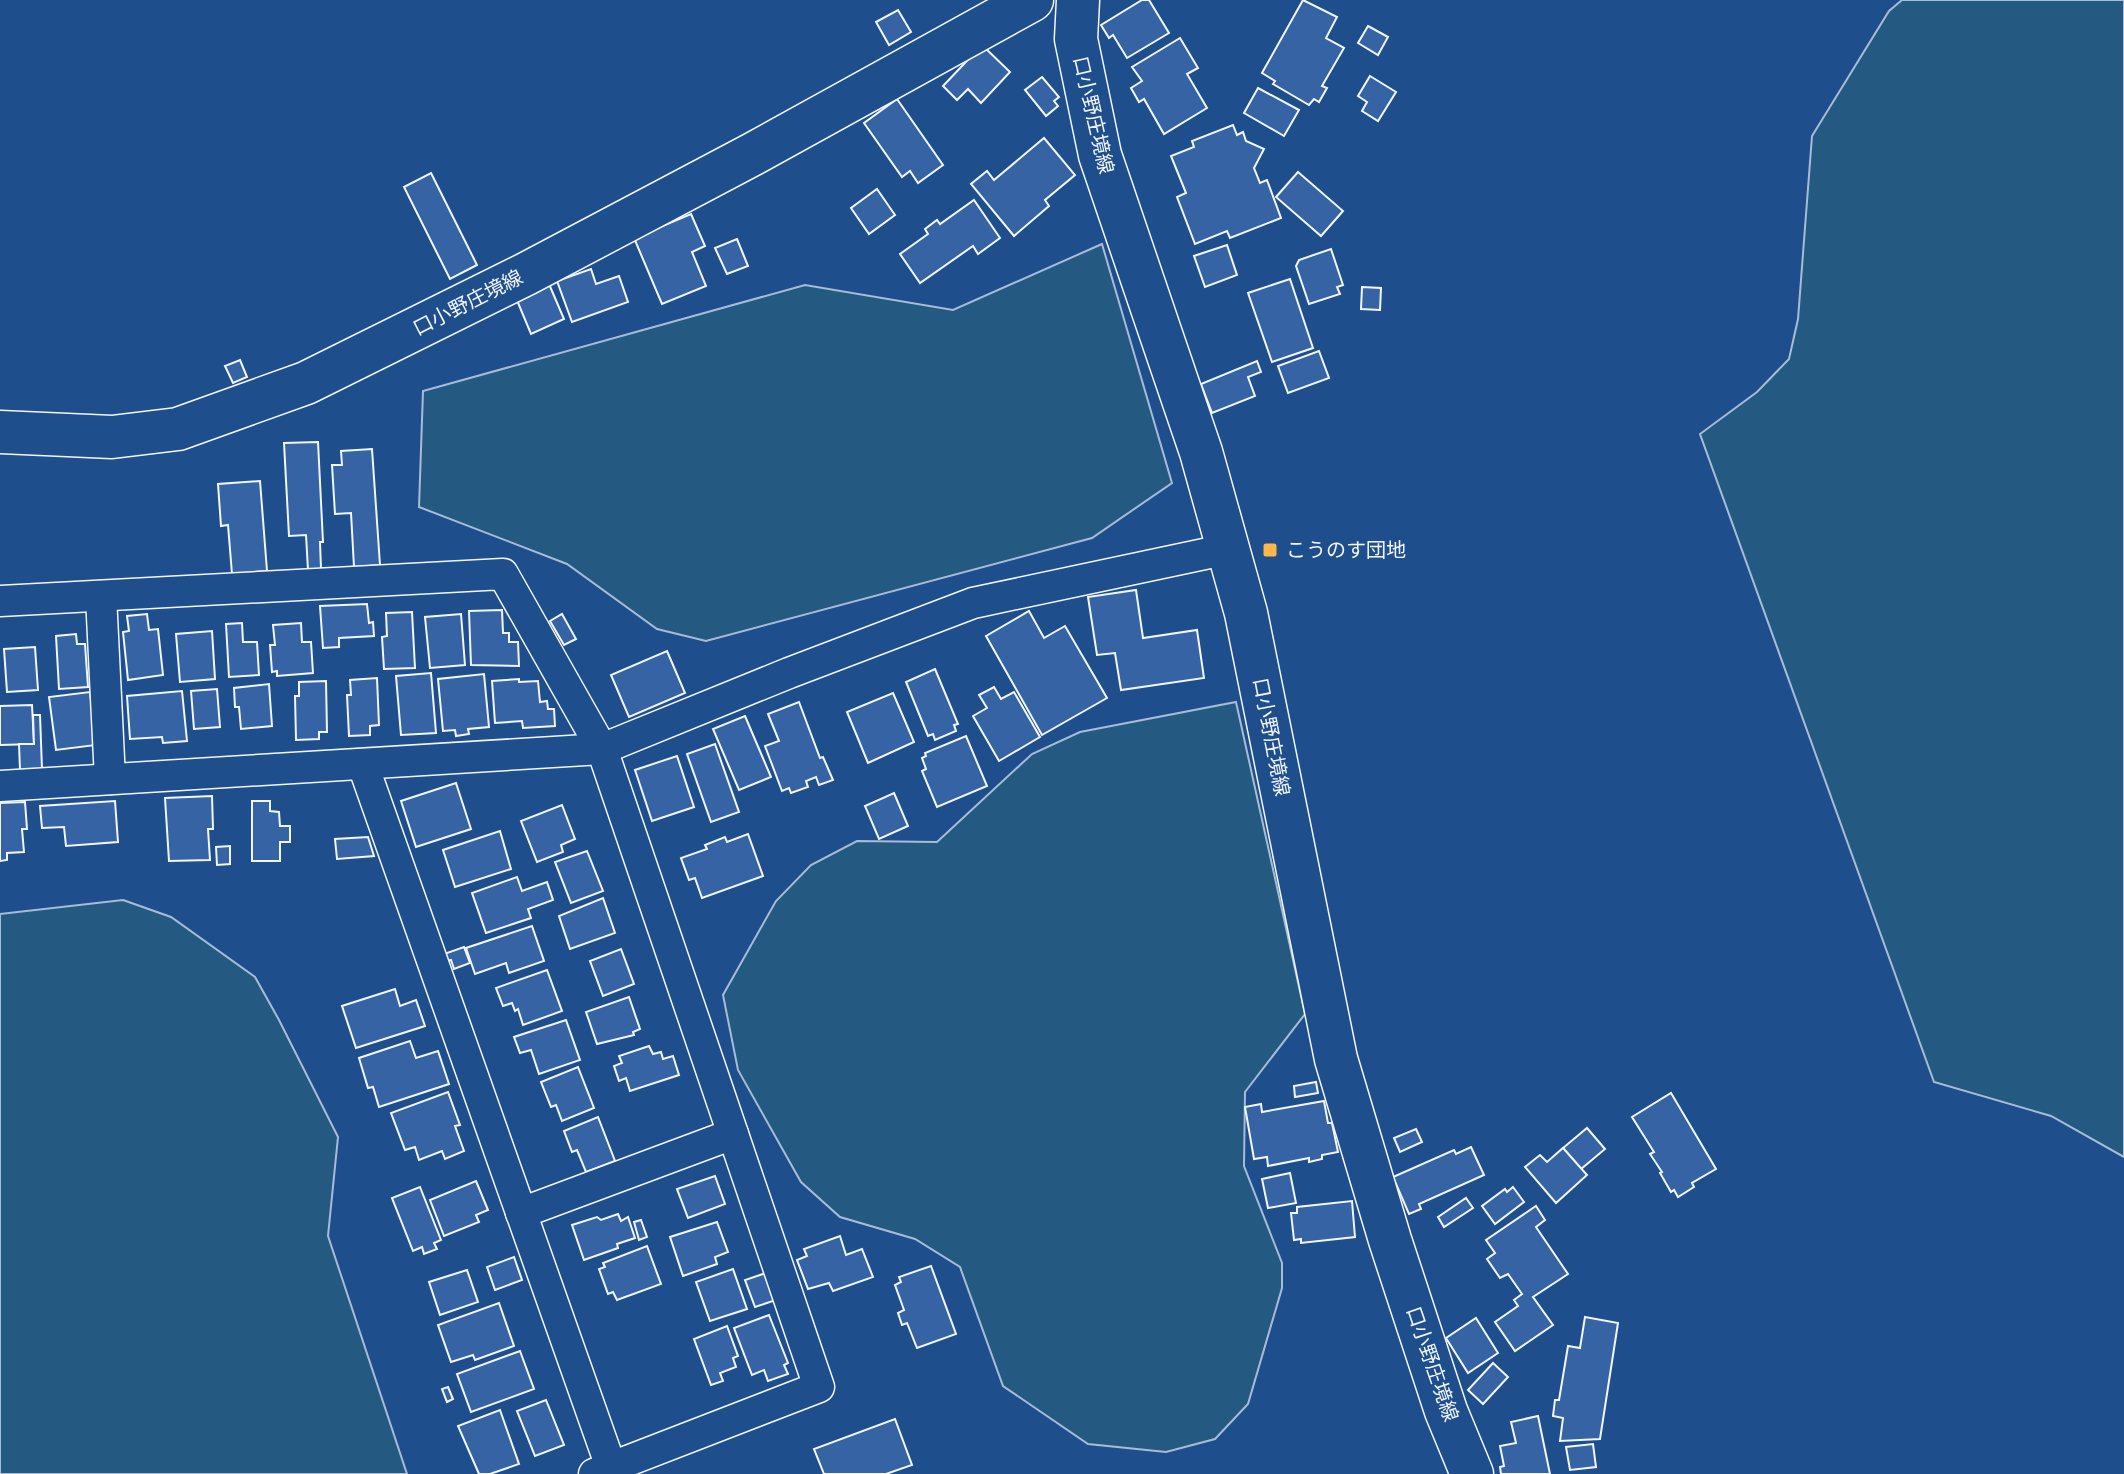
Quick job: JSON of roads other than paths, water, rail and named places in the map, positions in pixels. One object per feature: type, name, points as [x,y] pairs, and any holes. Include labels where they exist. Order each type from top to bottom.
[{"type":"main road","name":"口小野庄境線","points":[[0,432],[112,437],[178,429],[306,383],[526,274],[753,154],[1032,0]]},
{"type":"main road","name":"口小野庄境線","points":[[1078,0],[1076,39],[1100,155],[1201,452],[1246,613],[1336,1059],[1399,1269],[1446,1411],[1472,1474]]},
{"type":"street","points":[[0,786],[602,749],[973,603],[1228,549]]},
{"type":"street","points":[[0,601],[503,574],[602,749],[819,1387],[603,1471],[521,1213],[363,765]]},
{"type":"street","points":[[101,596],[110,779]]},
{"type":"street","points":[[521,1213],[733,1134]]},
{"type":"place","name":"こうのす団地","points":[[1270,550]]}]
